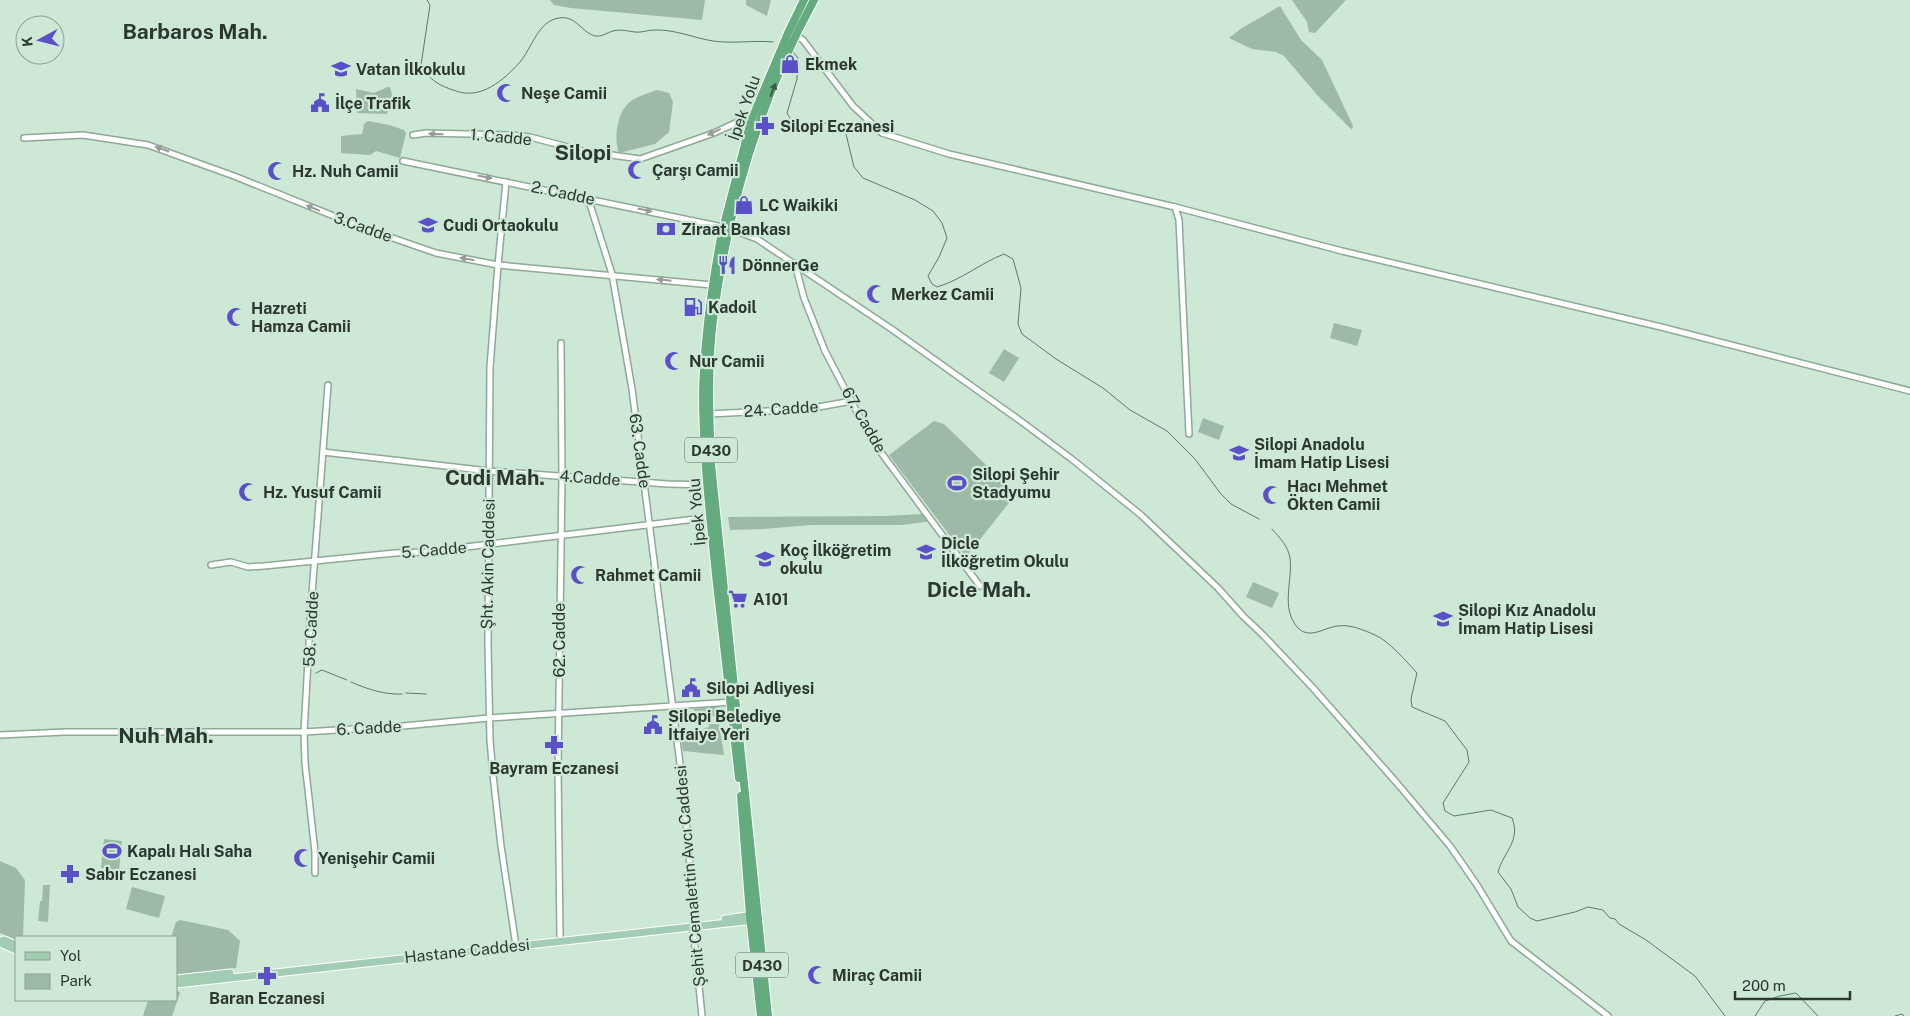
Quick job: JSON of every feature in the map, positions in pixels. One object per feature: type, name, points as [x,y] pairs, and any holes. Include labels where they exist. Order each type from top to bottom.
[{"type":"highway","name":"İpek Yolu","points":[[755,124],[788,33],[804,0]]},
{"type":"highway","name":"D430","points":[[761,1016],[734,702],[713,517],[709,414],[714,314],[726,228],[755,124],[795,36],[814,0]]},
{"type":"highway","name":"İpek Yolu","points":[[713,517],[708,486],[703,393],[712,285],[726,228]]},
{"type":"highway","name":"D430","points":[[754,918],[768,1016]]},
{"type":"main road","name":"Hastane Caddesi","points":[[178,979],[754,918]]},
{"type":"main road","name":"Hastane Caddesi","points":[[178,984],[560,937],[694,925]]},
{"type":"main road","points":[[0,942],[4,940],[15,945]]},
{"type":"main road","points":[[0,942],[15,950]]},
{"type":"street","points":[[795,36],[803,40],[853,106],[882,133],[949,154],[1175,207],[1342,251],[1661,327],[1910,391]]},
{"type":"street","name":"1. Cadde","points":[[412,135],[511,135],[530,137],[584,151],[640,160],[714,133],[742,120],[747,119],[755,124]]},
{"type":"street","name":"3.Cadde","points":[[24,138],[83,135],[148,145],[234,176],[361,227],[427,250],[498,264],[712,285]]},
{"type":"street","name":"2. Cadde","points":[[403,161],[726,228],[757,238],[901,336],[1022,422],[1141,515],[1218,588],[1314,688],[1450,846],[1477,885],[1511,941],[1608,1016]]},
{"type":"street","name":"Şht. Akin Caddesi","points":[[506,182],[490,367],[489,718],[500,836],[515,944]]},
{"type":"street","name":"63. Cadde","points":[[588,198],[612,274],[632,389],[672,707]]},
{"type":"street","points":[[1175,207],[1180,220],[1189,434]]},
{"type":"street","name":"67. Cadde","points":[[795,264],[804,298],[825,351],[871,439],[980,586]]},
{"type":"street","name":"62. Cadde","points":[[560,937],[558,768],[562,343]]},
{"type":"street","name":"58. Cadde","points":[[315,873],[315,852],[305,763],[304,732],[328,385]]},
{"type":"street","name":"24. Cadde","points":[[709,414],[807,409],[852,401]]},
{"type":"street","name":"4.Cadde","points":[[323,452],[489,471],[708,486]]},
{"type":"street","name":"5. Cadde","points":[[211,564],[231,562],[248,567],[264,566],[488,545],[713,517]]},
{"type":"street","name":"6. Cadde","points":[[0,735],[65,732],[304,732],[734,702]]},
{"type":"street","name":"Şehit Cemalettin Avcı Caddesi","points":[[672,707],[688,832],[702,1016]]},
{"type":"green space","points":[[550,0],[705,0],[702,20],[571,8],[554,5]]},
{"type":"green space","points":[[746,0],[771,0],[767,16],[746,5]]},
{"type":"green space","points":[[1292,0],[1346,0],[1315,33],[1309,32],[1307,22]]},
{"type":"green space","points":[[1280,6],[1301,40],[1322,60],[1353,126],[1352,130],[1318,96],[1284,56],[1276,52],[1252,49],[1229,38],[1242,28]]},
{"type":"green space","points":[[390,87],[392,95],[387,114],[357,113],[356,89],[374,93]]},
{"type":"green space","points":[[657,90],[669,93],[673,102],[669,132],[655,144],[619,153],[617,147],[618,123],[625,107],[640,96]]},
{"type":"green space","points":[[368,121],[404,130],[406,133],[400,158],[376,151],[370,155],[341,153],[341,136],[362,134],[364,124]]},
{"type":"green space","points":[[1334,323],[1362,330],[1357,346],[1330,338]]},
{"type":"green space","points":[[1004,349],[1019,358],[1004,382],[989,373]]},
{"type":"green space","points":[[1203,418],[1224,426],[1219,440],[1198,432]]},
{"type":"green space","name":"Silopi Şehir Stadyumu","points":[[934,421],[944,424],[1016,494],[966,557],[889,455]]},
{"type":"green space","points":[[923,514],[932,521],[902,525],[810,525],[730,530],[728,517],[884,516]]},
{"type":"green space","points":[[1253,582],[1279,593],[1272,608],[1246,597]]},
{"type":"green space","points":[[718,706],[719,716],[710,716],[709,713],[699,714],[698,711],[693,709]]},
{"type":"green space","points":[[709,724],[719,724],[724,755],[683,751],[680,731],[689,730],[690,733],[695,733],[709,727]]},
{"type":"green space","name":"Kapalı Halı Saha","points":[[104,839],[122,841],[119,870],[101,868]]},
{"type":"green space","points":[[0,861],[16,868],[25,880],[23,936],[15,936],[15,940],[0,933]]},
{"type":"green space","points":[[43,885],[50,885],[48,922],[38,921]]},
{"type":"green space","points":[[132,887],[165,896],[159,918],[126,909]]},
{"type":"green space","points":[[180,920],[228,930],[240,941],[236,968],[178,975],[178,936],[171,936],[176,922]]},
{"type":"green space","points":[[148,1001],[177,1001],[172,1016],[143,1016]]},
{"type":"waterway","points":[[427,0],[430,5],[421,65],[428,75],[440,85],[465,93],[483,91],[507,75],[520,62],[546,24],[559,18],[570,19],[595,36],[619,30],[637,32],[661,30],[713,41],[773,42]]},
{"type":"waterway","points":[[793,52],[798,58],[797,79],[787,113],[791,119],[801,125],[835,122],[845,130],[854,167],[863,178],[915,200],[933,211],[942,223],[947,238],[928,276],[932,284],[937,287],[946,284],[1004,254],[1013,259],[1021,288],[1018,324],[1022,334],[1056,359],[1103,388],[1130,410],[1167,431],[1195,459],[1221,494],[1231,504],[1259,519]]},
{"type":"waterway","points":[[1272,529],[1283,542],[1289,554],[1288,603],[1293,620],[1298,628],[1307,633],[1313,633],[1333,627],[1347,626],[1366,631],[1386,642],[1417,673],[1411,699],[1412,707],[1445,721],[1467,750],[1469,762],[1443,803],[1445,811],[1454,816],[1491,810],[1512,818],[1514,826],[1513,840],[1498,872],[1511,889],[1518,907],[1530,918],[1537,921],[1588,907],[1603,910],[1610,918],[1615,919],[1619,924],[1646,940],[1695,976],[1725,1016]]},
{"type":"waterway","points":[[316,673],[322,670],[347,680]]},
{"type":"waterway","points":[[351,682],[376,691],[402,694]]},
{"type":"waterway","points":[[406,693],[426,694]]},
{"type":"waterway","points":[[1755,1016],[1765,1001],[1796,993],[1818,1016]]},
{"type":"waterway","points":[[1895,1016],[1902,1014],[1904,1016]]},
{"type":"place","name":"Ekmek","points":[[790,64]]},
{"type":"place","name":"Vatan İlkokulu","points":[[341,69]]},
{"type":"place","name":"Neşe Camii","points":[[506,93]]},
{"type":"place","name":"İlçe Trafik","points":[[320,103]]},
{"type":"place","name":"Silopi Eczanesi","points":[[765,126]]},
{"type":"place","name":"Çarşı Camii","points":[[637,170]]},
{"type":"place","name":"Hz. Nuh Camii","points":[[277,171]]},
{"type":"place","name":"LC Waikiki","points":[[744,205]]},
{"type":"place","name":"Cudi Ortaokulu","points":[[428,225]]},
{"type":"place","name":"Ziraat Bankası","points":[[666,229]]},
{"type":"place","name":"DönnerGe","points":[[727,265]]},
{"type":"place","name":"Merkez Camii","points":[[876,294]]},
{"type":"place","name":"Kadoil","points":[[693,307]]},
{"type":"place","name":"Hazreti Hamza Camii","points":[[236,317]]},
{"type":"place","name":"Nur Camii","points":[[674,361]]},
{"type":"place","name":"Silopi Anadolu İmam Hatip Lisesi","points":[[1239,453]]},
{"type":"place","name":"Silopi Şehir Stadyumu","points":[[957,483]]},
{"type":"place","name":"Hz. Yusuf Camii","points":[[248,492]]},
{"type":"place","name":"Hacı Mehmet Ökten Camii","points":[[1272,495]]},
{"type":"place","name":"Dicle İlköğretim Okulu","points":[[926,552]]},
{"type":"place","name":"Koç İlköğretim okulu","points":[[765,559]]},
{"type":"place","name":"Rahmet Camii","points":[[580,575]]},
{"type":"place","name":"A101","points":[[738,599]]},
{"type":"place","name":"Silopi Kız Anadolu İmam Hatip Lisesi","points":[[1443,619]]},
{"type":"place","name":"Silopi Adliyesi","points":[[691,688]]},
{"type":"place","name":"Silopi Belediye İtfaiye Yeri","points":[[653,725]]},
{"type":"place","name":"Bayram Eczanesi","points":[[554,745]]},
{"type":"place","name":"Kapalı Halı Saha","points":[[112,851]]},
{"type":"place","name":"Yenişehir Camii","points":[[303,858]]},
{"type":"place","name":"Sabır Eczanesi","points":[[70,874]]},
{"type":"place","name":"Miraç Camii","points":[[817,975]]},
{"type":"place","name":"Baran Eczanesi","points":[[267,976]]},
{"type":"district","name":"Barbaros Mah.","points":[[195,31]]},
{"type":"district","name":"Silopi","points":[[583,152]]},
{"type":"district","name":"Cudi Mah.","points":[[495,477]]},
{"type":"district","name":"Dicle Mah.","points":[[979,589]]},
{"type":"district","name":"Nuh Mah.","points":[[166,735]]}]
